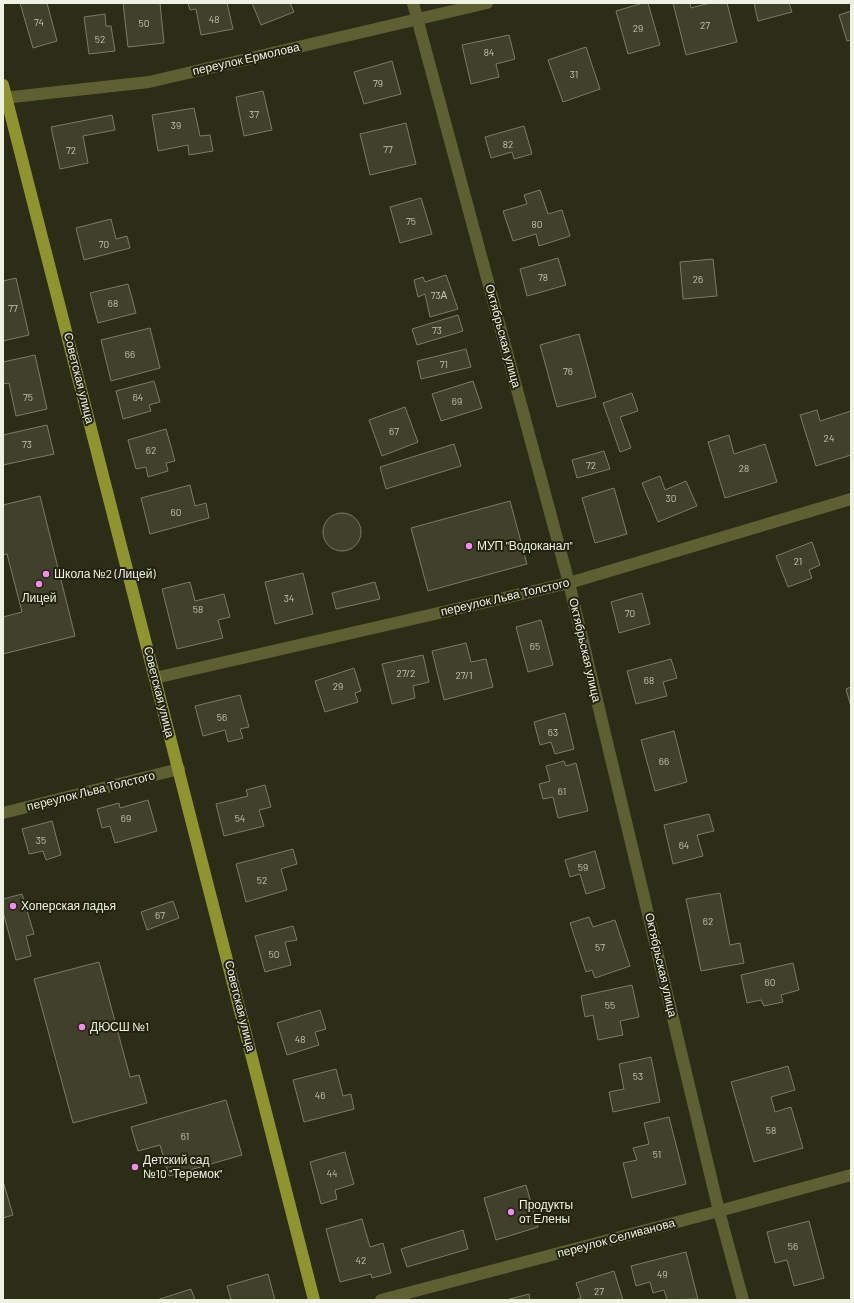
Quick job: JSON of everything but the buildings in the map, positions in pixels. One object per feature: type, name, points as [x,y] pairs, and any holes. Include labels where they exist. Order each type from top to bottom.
[{"type":"main road","name":"Советская улица","points":[[3,85],[314,1300]]},
{"type":"street","name":"Октябрьская улица","points":[[413,3],[569,582],[719,1211],[743,1300]]},
{"type":"street","name":"переулок Ермолова","points":[[5,97],[149,82],[487,3]]},
{"type":"street","name":"переулок Льва Толстого","points":[[155,678],[569,582],[851,499]]},
{"type":"street","name":"переулок Льва Толстого","points":[[3,813],[179,769]]},
{"type":"street","name":"переулок Селиванова","points":[[381,1300],[851,1175]]},
{"type":"place","name":"МУП \"Водоканал\"","points":[[469,546]]},
{"type":"place","name":"Школа №2 (Лицей)","points":[[46,574]]},
{"type":"place","name":"Лицей","points":[[39,584]]},
{"type":"place","name":"Хоперская ладья","points":[[13,906]]},
{"type":"place","name":"ДЮСШ №1","points":[[82,1027]]},
{"type":"place","name":"Детский сад №10 \"Теремок\"","points":[[135,1167]]},
{"type":"place","name":"Продукты от Елены","points":[[511,1212]]}]
